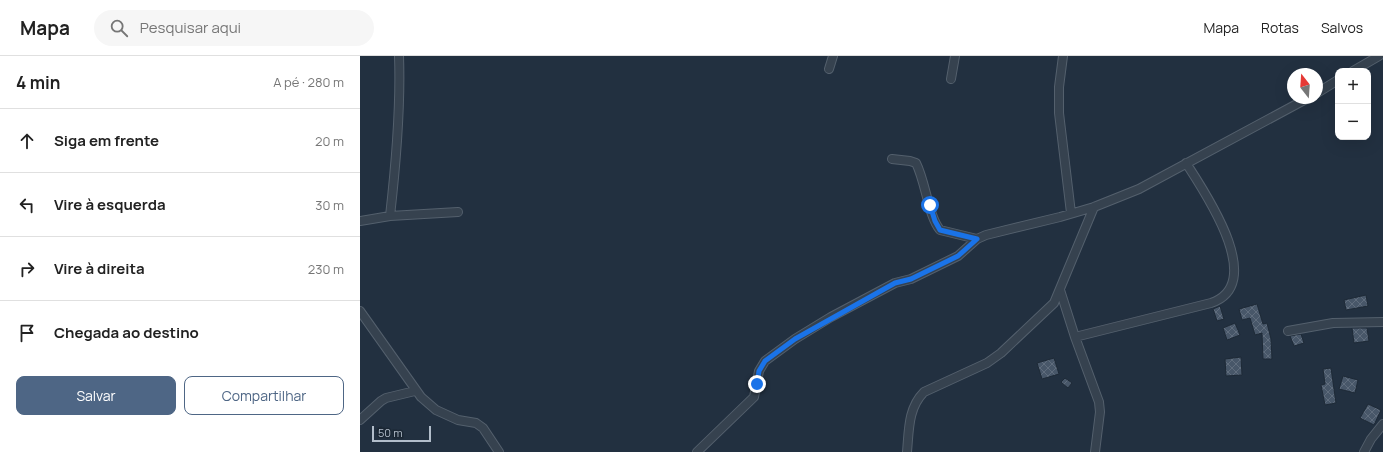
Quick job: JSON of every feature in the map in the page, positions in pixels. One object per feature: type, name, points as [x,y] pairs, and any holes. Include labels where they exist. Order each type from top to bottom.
[{"type":"street","points":[[390,216],[398,116],[399,56]]},
{"type":"street","points":[[829,69],[833,56]]},
{"type":"street","points":[[951,79],[955,56]]},
{"type":"street","points":[[1063,56],[1058,87],[1059,113],[1071,213]]},
{"type":"street","points":[[1358,68],[1379,56]]},
{"type":"street","points":[[1323,89],[1335,82]]},
{"type":"street","points":[[697,452],[754,397],[759,371],[765,361],[795,339],[831,317],[895,283],[911,279],[958,256],[977,239],[986,235],[1094,207],[1139,189],[1297,104]]},
{"type":"street","points":[[892,159],[916,163],[922,175],[935,221],[940,230],[977,239]]},
{"type":"street","points":[[1075,337],[1211,303],[1223,298],[1231,287],[1233,268],[1227,234],[1214,207],[1186,163]]},
{"type":"street","points":[[907,452],[910,419],[917,400],[924,392],[987,363],[1001,353],[1054,303],[1094,207]]},
{"type":"street","points":[[360,221],[390,216],[458,212]]},
{"type":"street","points":[[1060,290],[1075,337],[1099,402],[1100,412],[1095,452]]},
{"type":"street","points":[[360,311],[415,391],[436,410],[458,420],[476,423],[483,428],[499,452]]},
{"type":"street","points":[[1288,331],[1333,323],[1383,322]]},
{"type":"street","points":[[360,420],[380,401],[386,398],[415,391]]},
{"type":"street","points":[[1364,452],[1383,424]]},
{"type":"building","points":[[1366,295],[1368,306],[1346,310],[1344,300]]},
{"type":"building","points":[[1257,304],[1263,324],[1267,323],[1271,339],[1272,359],[1263,359],[1262,333],[1255,335],[1250,318],[1242,320],[1239,309]]},
{"type":"building","points":[[1220,306],[1224,319],[1217,321],[1213,309]]},
{"type":"building","points":[[1235,323],[1240,335],[1227,340],[1223,328]]},
{"type":"building","points":[[1352,328],[1367,328],[1369,341],[1354,343]]},
{"type":"building","points":[[1301,334],[1304,343],[1294,346],[1290,336]]},
{"type":"building","points":[[1241,357],[1242,375],[1226,376],[1225,359]]},
{"type":"building","points":[[1054,358],[1059,374],[1042,379],[1037,363]]},
{"type":"building","points":[[1331,368],[1336,403],[1325,405],[1321,385],[1325,384],[1323,369]]},
{"type":"building","points":[[1343,376],[1358,380],[1355,393],[1339,389]]},
{"type":"building","points":[[1065,378],[1072,383],[1068,388],[1061,382]]},
{"type":"building","points":[[1368,404],[1381,410],[1374,425],[1360,418]]},
{"type":"route","points":[[757,384],[759,371],[765,361],[795,339],[831,317],[895,283],[911,279],[958,256],[977,239],[940,230],[935,221],[930,205]]}]
